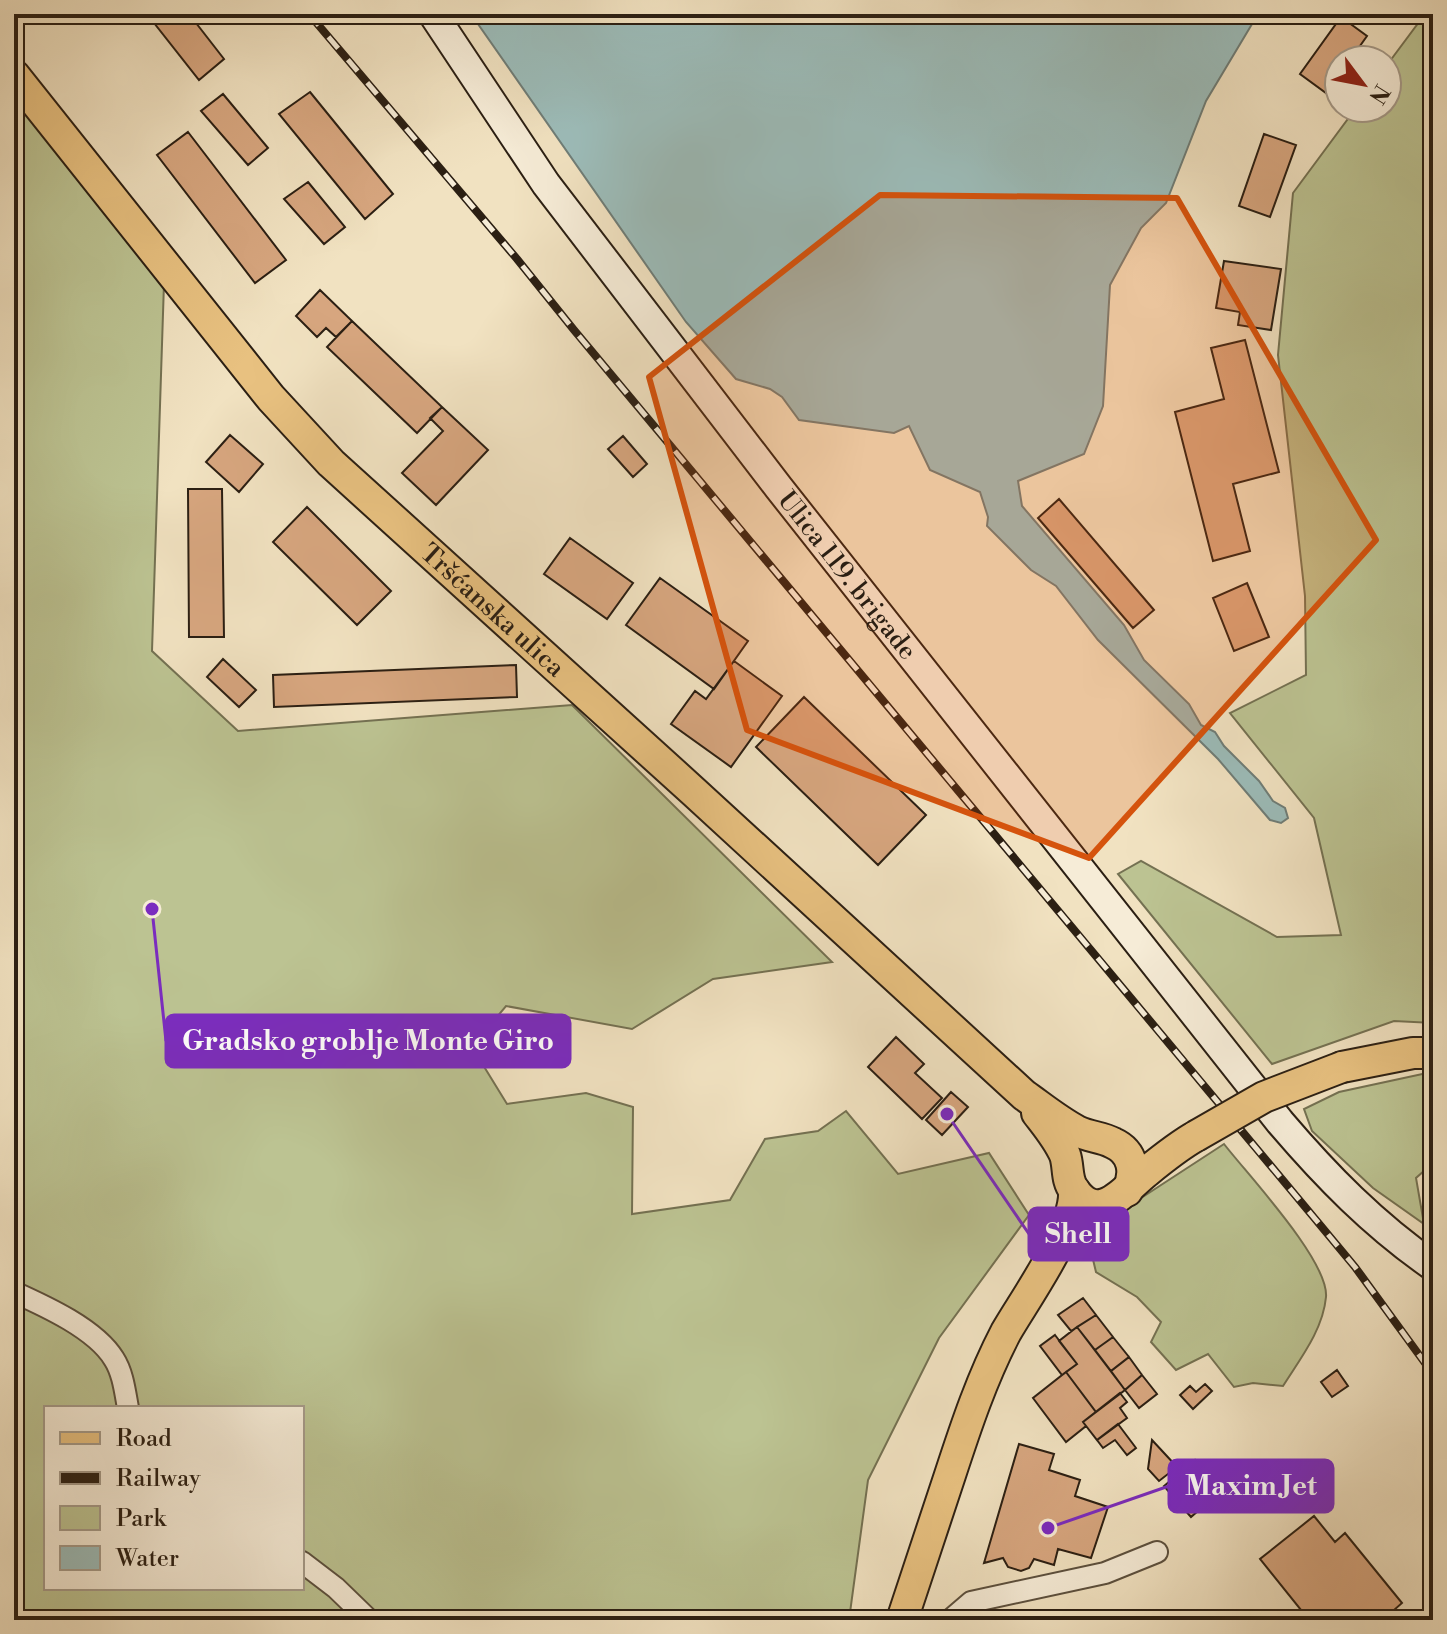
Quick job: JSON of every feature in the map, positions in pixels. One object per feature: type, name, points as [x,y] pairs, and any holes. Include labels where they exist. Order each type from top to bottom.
[{"type":"main road","name":"Ulica 119. brigade","points":[[433,14],[546,184],[575,222],[779,488],[1280,1122],[1339,1189],[1433,1266]]},
{"type":"main road","name":"Tršćanska ulica","points":[[14,75],[271,398],[331,463],[1024,1095]]},
{"type":"main road","points":[[1035,1285],[1085,1226],[1146,1172],[1192,1138],[1264,1097],[1342,1067],[1413,1053],[1433,1053]]},
{"type":"main road","points":[[1024,1095],[1070,1127],[1110,1144],[1132,1165],[1132,1179],[1119,1197],[1088,1202],[1071,1178],[1074,1154],[1083,1145],[1110,1144],[1147,1148],[1192,1138]]},
{"type":"main road","points":[[902,1620],[975,1400],[1000,1344],[1070,1217],[1075,1200],[1061,1147],[1024,1095]]},
{"type":"street","points":[[14,1292],[49,1307],[100,1343],[114,1359],[127,1406]]},
{"type":"street","points":[[950,1620],[971,1602],[1105,1573],[1157,1552]]},
{"type":"street","points":[[304,1564],[336,1588],[369,1620]]},
{"type":"highlighted area","points":[[880,195],[1177,198],[1376,540],[1089,858],[747,730],[649,377]]},
{"type":"green space","points":[[1425,14],[1433,14],[1433,1023],[1394,1021],[1272,1064],[1118,874],[1141,861],[1277,937],[1341,935],[1314,818],[1230,713],[1306,675],[1305,596],[1278,355],[1293,193],[1344,124],[1403,124],[1403,44]]},
{"type":"green space","points":[[14,97],[164,283],[152,651],[238,731],[572,705],[832,962],[713,979],[632,1029],[506,1006],[472,1047],[507,1104],[586,1093],[633,1107],[632,1214],[730,1200],[765,1139],[818,1131],[846,1111],[898,1174],[989,1153],[1029,1215],[939,1338],[868,1480],[849,1620],[14,1620]]},
{"type":"green space","points":[[1433,1073],[1433,1163],[1416,1178],[1424,1224],[1373,1188],[1312,1131],[1304,1109],[1339,1092]]},
{"type":"green space","points":[[1224,1144],[1301,1241],[1323,1281],[1326,1297],[1320,1321],[1310,1344],[1283,1386],[1253,1383],[1234,1387],[1208,1354],[1176,1370],[1151,1342],[1161,1322],[1137,1297],[1096,1272],[1090,1247],[1135,1202]]},
{"type":"water","points":[[471,14],[1258,14],[1206,101],[1166,203],[1141,228],[1110,285],[1103,406],[1084,454],[1018,481],[1022,506],[1124,625],[1144,660],[1189,704],[1201,725],[1215,732],[1273,801],[1285,808],[1288,818],[1281,823],[1270,820],[1218,759],[1098,640],[1056,586],[1031,570],[987,526],[988,517],[980,492],[930,470],[909,426],[894,433],[799,420],[782,397],[770,389],[736,379],[686,322]]},
{"type":"building","points":[[147,14],[189,14],[224,59],[199,80]]},
{"type":"building","points":[[1341,17],[1367,36],[1361,44],[1323,44],[1323,91],[1300,74]]},
{"type":"building","points":[[310,92],[393,194],[365,219],[279,114]]},
{"type":"building","points":[[223,94],[268,148],[248,165],[201,111]]},
{"type":"building","points":[[188,132],[286,260],[255,283],[157,155]]},
{"type":"building","points":[[1264,134],[1296,145],[1270,217],[1239,206]]},
{"type":"building","points":[[308,182],[345,227],[324,244],[284,199]]},
{"type":"building","points":[[1224,261],[1281,269],[1271,330],[1238,325],[1240,312],[1216,308]]},
{"type":"building","points":[[320,290],[352,321],[336,337],[326,328],[317,337],[296,316]]},
{"type":"building","points":[[352,321],[442,407],[417,433],[327,347]]},
{"type":"building","points":[[1245,340],[1279,472],[1233,484],[1250,551],[1213,561],[1175,412],[1224,399],[1211,348]]},
{"type":"building","points":[[442,407],[488,450],[436,505],[402,473],[443,431],[430,418]]},
{"type":"building","points":[[230,435],[263,464],[239,492],[206,462]]},
{"type":"building","points":[[623,436],[647,464],[633,477],[608,449]]},
{"type":"building","points":[[188,489],[222,489],[224,637],[189,637]]},
{"type":"building","points":[[1059,499],[1154,610],[1133,628],[1038,518]]},
{"type":"building","points":[[307,507],[391,591],[357,625],[273,542]]},
{"type":"building","points":[[570,538],[633,583],[607,619],[544,574]]},
{"type":"building","points":[[660,578],[748,641],[714,689],[626,625]]},
{"type":"building","points":[[1247,583],[1269,637],[1234,651],[1213,598]]},
{"type":"building","points":[[223,659],[256,690],[239,707],[207,677]]},
{"type":"building","points":[[734,661],[782,696],[731,767],[671,724],[695,691],[706,699]]},
{"type":"building","points":[[516,665],[517,697],[274,707],[273,675]]},
{"type":"building","points":[[804,697],[926,815],[878,865],[756,747]]},
{"type":"building","points":[[896,1037],[924,1064],[915,1073],[942,1098],[922,1119],[868,1067]]},
{"type":"building","points":[[951,1092],[968,1107],[942,1135],[926,1120]]},
{"type":"building","points":[[1083,1298],[1096,1315],[1071,1331],[1058,1315]]},
{"type":"building","points":[[1096,1315],[1113,1337],[1095,1350],[1077,1327]]},
{"type":"building","points":[[1077,1327],[1125,1390],[1096,1412],[1066,1372],[1077,1364],[1059,1341]]},
{"type":"building","points":[[1055,1335],[1077,1364],[1062,1375],[1040,1346]]},
{"type":"building","points":[[1113,1337],[1129,1357],[1111,1371],[1095,1350]]},
{"type":"building","points":[[1129,1357],[1142,1375],[1125,1390],[1111,1371]]},
{"type":"building","points":[[1337,1370],[1348,1386],[1332,1397],[1321,1382]]},
{"type":"building","points":[[1066,1372],[1096,1412],[1083,1422],[1086,1426],[1066,1442],[1033,1398]]},
{"type":"building","points":[[1142,1375],[1157,1394],[1139,1408],[1125,1390]]},
{"type":"building","points":[[1205,1384],[1212,1391],[1193,1409],[1180,1395],[1190,1386],[1196,1392]]},
{"type":"building","points":[[1120,1393],[1127,1402],[1120,1408],[1127,1418],[1097,1440],[1083,1422]]},
{"type":"building","points":[[1118,1424],[1136,1448],[1127,1455],[1115,1440],[1103,1448],[1097,1440]]},
{"type":"building","points":[[1152,1440],[1177,1467],[1159,1481],[1148,1469]]},
{"type":"building","points":[[1019,1444],[1054,1454],[1049,1470],[1080,1480],[1075,1496],[1108,1507],[1091,1558],[1058,1549],[1054,1565],[1034,1559],[1029,1568],[1021,1571],[1008,1567],[1003,1558],[984,1563]]},
{"type":"building","points":[[1195,1460],[1215,1485],[1207,1491],[1213,1498],[1191,1517],[1164,1486]]},
{"type":"building","points":[[1314,1516],[1335,1542],[1345,1533],[1402,1603],[1394,1610],[1402,1620],[1309,1620],[1260,1559]]},
{"type":"railway","points":[[309,14],[517,259],[1355,1267],[1433,1374]]},
{"type":"place","name":"Gradsko groblje Monte Giro","points":[[152,909]]},
{"type":"place","name":"Shell","points":[[947,1114]]},
{"type":"place","name":"Maxim Jet","points":[[1048,1528]]}]
